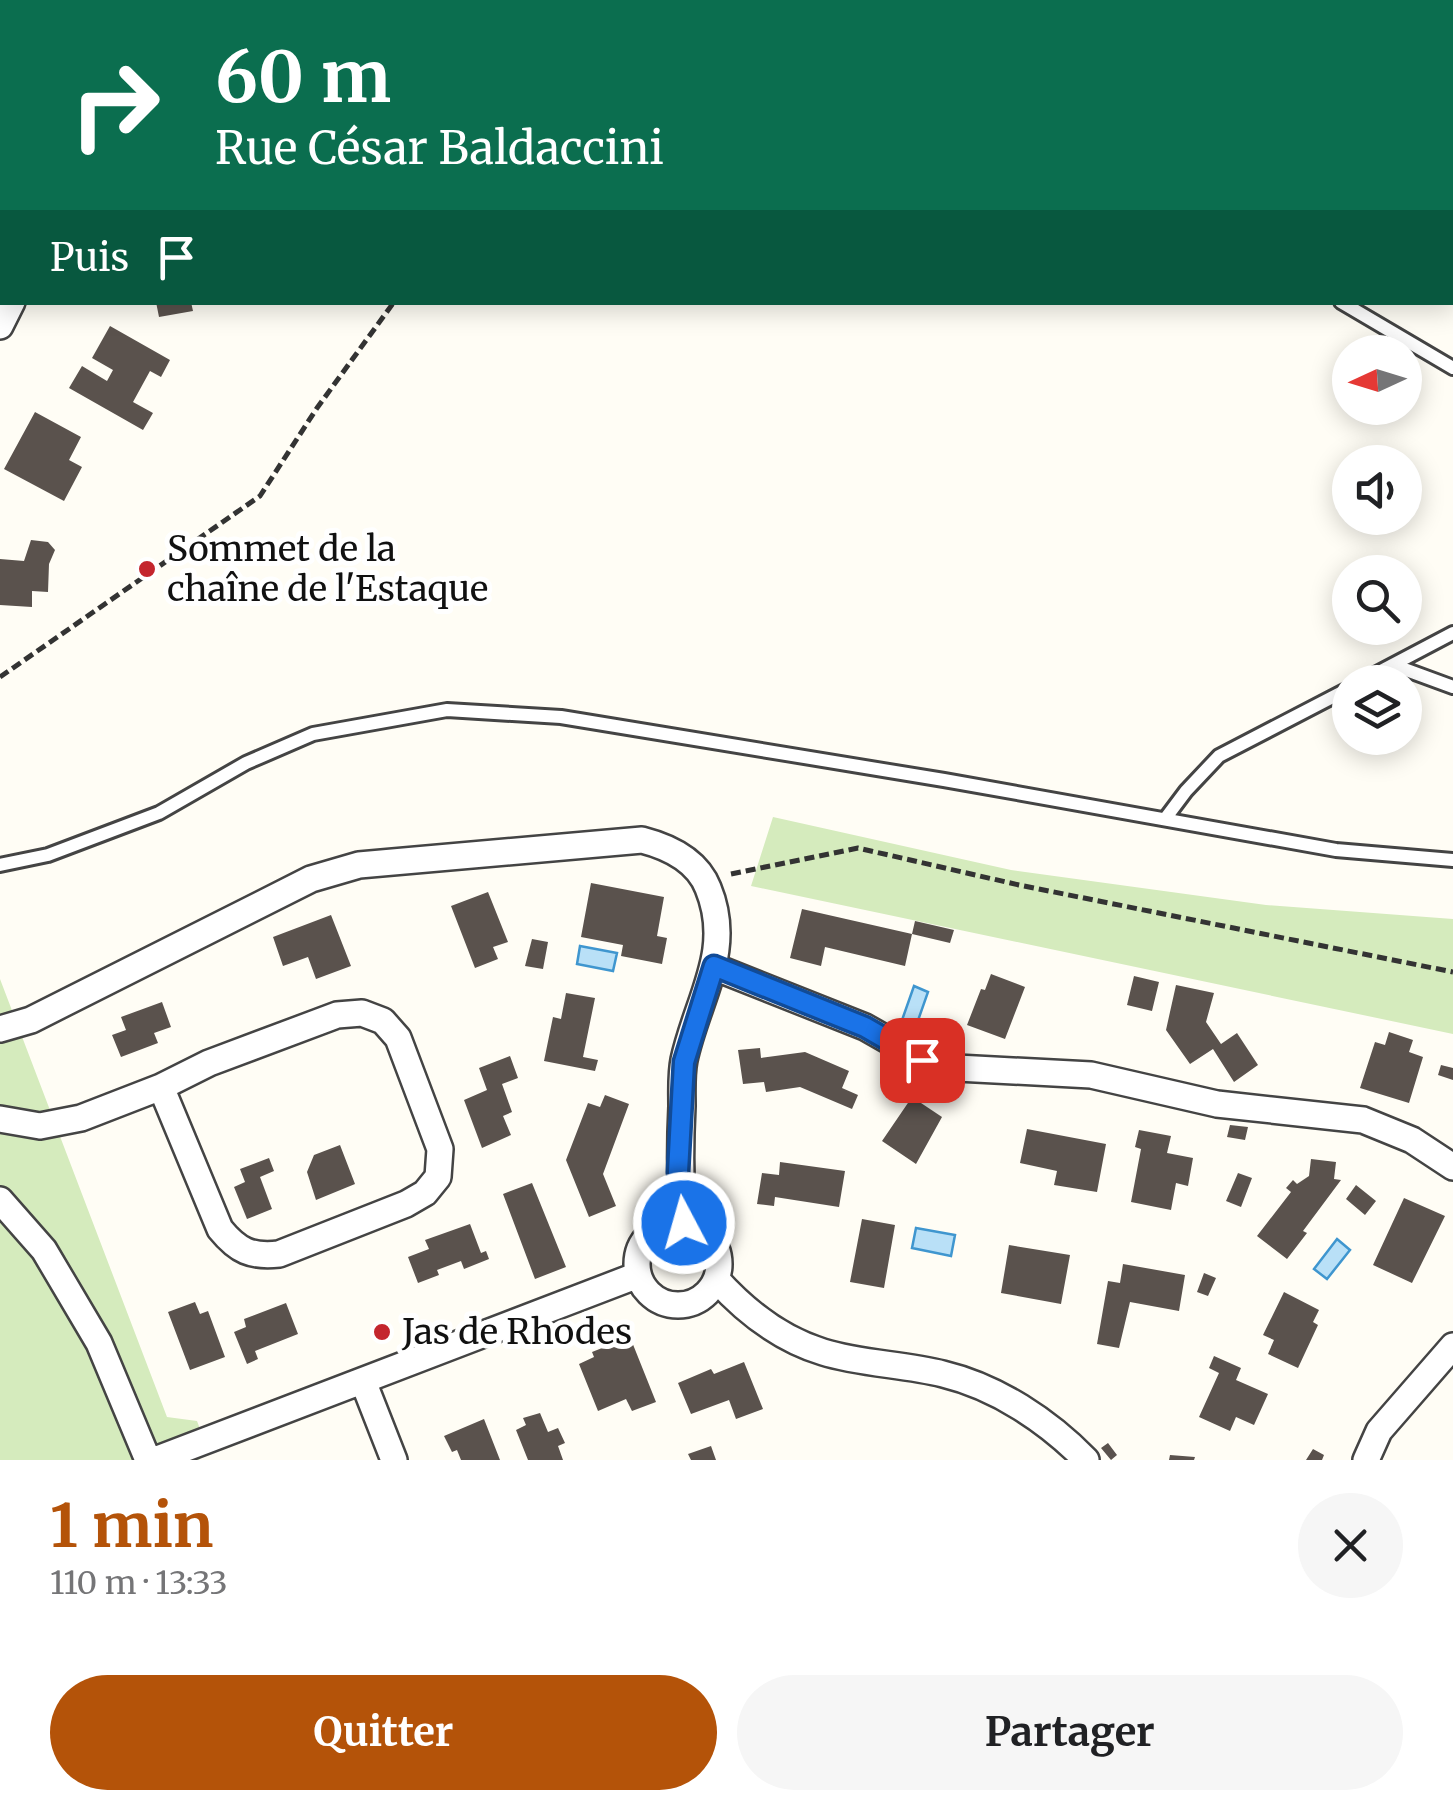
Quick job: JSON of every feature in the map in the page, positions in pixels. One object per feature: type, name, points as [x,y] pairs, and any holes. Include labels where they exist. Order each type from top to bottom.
[{"type":"street","points":[[0,1029],[31,1020],[311,879],[359,866],[642,840],[679,853],[705,879],[718,913],[714,966],[684,1062],[678,1172],[684,1223]]},
{"type":"street","points":[[714,966],[865,1027],[922,1060],[957,1068],[1091,1075],[1217,1104],[1363,1120],[1412,1140],[1453,1167]]},
{"type":"street","points":[[0,1119],[40,1126],[81,1118],[161,1087],[209,1063],[336,1016],[362,1014],[383,1022],[398,1038],[440,1149],[438,1177],[425,1193],[406,1204],[279,1254],[257,1256],[236,1248],[220,1229],[161,1087]]},
{"type":"street","points":[[0,1200],[44,1250],[99,1344],[151,1460],[638,1275]]},
{"type":"street","points":[[684,1223],[704,1231],[714,1244],[720,1266],[707,1294],[681,1306],[654,1298],[644,1288],[637,1261],[650,1233],[669,1224],[684,1223]]},
{"type":"street","points":[[716,1280],[744,1311],[790,1338],[824,1352],[948,1375],[1014,1402],[1086,1460]]},
{"type":"street","points":[[1366,1460],[1379,1432],[1453,1346]]},
{"type":"street","points":[[362,1381],[394,1460]]},
{"type":"lane","points":[[1345,305],[1453,368]]},
{"type":"lane","points":[[1393,665],[1453,633]]},
{"type":"lane","points":[[1422,676],[1453,687]]},
{"type":"lane","points":[[1165,819],[1219,756],[1332,697]]},
{"type":"lane","points":[[0,865],[48,856],[159,814],[246,763],[313,734],[447,710],[560,717],[1336,850],[1453,860]]},
{"type":"path","points":[[0,677],[260,496],[316,408],[392,305]]},
{"type":"path","points":[[705,879],[858,848],[1020,885],[1453,972]]},
{"type":"green space","points":[[773,817],[1011,870],[1266,905],[1453,919],[1453,1034],[751,886]]},
{"type":"green space","points":[[0,979],[167,1417],[197,1421],[208,1450],[199,1460],[0,1460]]},
{"type":"water","points":[[580,946],[617,953],[613,971],[577,964]]},
{"type":"water","points":[[914,986],[928,992],[915,1029],[901,1023]]},
{"type":"water","points":[[916,1228],[955,1235],[951,1256],[912,1248]]},
{"type":"water","points":[[1337,1239],[1350,1250],[1327,1279],[1314,1269]]},
{"type":"building","points":[[157,305],[192,305],[193,311],[159,317]]},
{"type":"building","points":[[110,326],[170,360],[161,377],[150,371],[133,402],[153,413],[143,430],[69,388],[82,366],[107,381],[113,370],[92,358]]},
{"type":"building","points":[[35,412],[81,437],[69,460],[82,467],[64,501],[4,469]]},
{"type":"building","points":[[31,540],[48,542],[55,550],[49,564],[48,592],[32,591],[32,607],[0,605],[0,559],[24,561]]},
{"type":"building","points":[[591,883],[664,897],[657,936],[667,938],[662,964],[621,956],[623,945],[581,937]]},
{"type":"building","points":[[488,892],[508,942],[493,947],[498,959],[475,968],[451,906]]},
{"type":"building","points":[[802,909],[912,934],[905,966],[825,947],[821,966],[790,958]]},
{"type":"building","points":[[331,915],[351,966],[316,979],[308,957],[283,966],[273,937]]},
{"type":"building","points":[[915,921],[954,930],[950,943],[912,934]]},
{"type":"building","points":[[532,939],[548,942],[543,969],[525,966]]},
{"type":"building","points":[[991,974],[1025,987],[1005,1039],[967,1025]]},
{"type":"building","points":[[1134,976],[1159,982],[1152,1011],[1127,1005]]},
{"type":"building","points":[[1176,985],[1214,993],[1206,1022],[1221,1044],[1237,1033],[1258,1065],[1234,1082],[1213,1049],[1190,1064],[1166,1030]]},
{"type":"building","points":[[566,993],[595,998],[583,1057],[598,1060],[595,1071],[544,1061],[553,1017],[561,1019]]},
{"type":"building","points":[[162,1002],[171,1027],[154,1033],[158,1043],[121,1057],[112,1035],[126,1030],[121,1017]]},
{"type":"building","points":[[1389,1032],[1413,1040],[1409,1052],[1423,1057],[1409,1103],[1360,1088],[1375,1042],[1385,1045]]},
{"type":"building","points":[[760,1048],[761,1058],[805,1052],[849,1071],[842,1088],[858,1095],[852,1109],[800,1087],[766,1092],[764,1082],[743,1084],[738,1050]]},
{"type":"building","points":[[510,1056],[518,1078],[502,1084],[512,1112],[503,1116],[511,1135],[482,1148],[464,1100],[487,1090],[479,1068]]},
{"type":"building","points":[[1441,1065],[1453,1068],[1453,1080],[1438,1075]]},
{"type":"building","points":[[605,1095],[629,1104],[603,1174],[616,1206],[589,1217],[566,1160],[588,1103],[600,1107]]},
{"type":"building","points":[[912,1097],[942,1117],[916,1164],[882,1141]]},
{"type":"building","points":[[1230,1125],[1248,1127],[1245,1140],[1227,1137]]},
{"type":"building","points":[[1027,1129],[1106,1144],[1097,1192],[1054,1185],[1057,1171],[1020,1163]]},
{"type":"building","points":[[1139,1130],[1171,1136],[1167,1153],[1193,1158],[1188,1186],[1176,1183],[1171,1210],[1131,1202],[1141,1149],[1135,1147]]},
{"type":"building","points":[[340,1145],[355,1184],[316,1200],[307,1172],[314,1155]]},
{"type":"building","points":[[269,1158],[274,1171],[260,1177],[272,1209],[247,1219],[234,1187],[245,1182],[240,1169]]},
{"type":"building","points":[[1311,1159],[1336,1162],[1334,1179],[1341,1180],[1287,1259],[1257,1236],[1291,1192],[1286,1188],[1293,1180],[1297,1184],[1309,1176]]},
{"type":"building","points":[[780,1162],[845,1171],[839,1207],[775,1197],[774,1206],[757,1204],[762,1173],[779,1175]]},
{"type":"building","points":[[1238,1173],[1252,1178],[1241,1207],[1226,1201]]},
{"type":"building","points":[[532,1183],[566,1267],[535,1279],[503,1194]]},
{"type":"building","points":[[1356,1185],[1376,1201],[1365,1215],[1346,1199]]},
{"type":"building","points":[[1404,1198],[1445,1216],[1412,1283],[1373,1265]]},
{"type":"building","points":[[862,1219],[895,1225],[884,1288],[850,1282]]},
{"type":"building","points":[[470,1224],[481,1253],[486,1251],[489,1259],[464,1269],[461,1261],[418,1283],[408,1257],[429,1249],[425,1240]]},
{"type":"building","points":[[1009,1245],[1070,1255],[1061,1304],[1001,1293]]},
{"type":"building","points":[[1123,1264],[1185,1275],[1179,1311],[1130,1302],[1119,1348],[1097,1344],[1108,1281],[1120,1283]]},
{"type":"building","points":[[1204,1273],[1216,1278],[1208,1296],[1197,1292]]},
{"type":"building","points":[[1284,1292],[1319,1310],[1313,1322],[1318,1325],[1298,1368],[1268,1354],[1274,1340],[1263,1335]]},
{"type":"building","points":[[195,1302],[200,1314],[208,1311],[225,1357],[190,1370],[168,1312]]},
{"type":"building","points":[[286,1303],[298,1334],[255,1351],[258,1359],[247,1364],[234,1332],[246,1327],[244,1319]]},
{"type":"building","name":"Jas de Rhodes","points":[[389,1325],[392,1334],[376,1339],[373,1331]]},
{"type":"building","points":[[630,1337],[656,1402],[632,1411],[626,1399],[598,1411],[579,1364],[594,1357],[592,1352]]},
{"type":"building","points":[[1214,1356],[1241,1368],[1236,1380],[1268,1394],[1254,1425],[1236,1417],[1230,1431],[1199,1417],[1219,1373],[1209,1368]]},
{"type":"building","points":[[744,1362],[763,1409],[736,1419],[729,1400],[691,1414],[678,1383],[711,1369],[714,1374]]},
{"type":"building","points":[[540,1413],[548,1432],[558,1428],[565,1443],[558,1446],[563,1460],[528,1460],[516,1430],[526,1425],[523,1418]]},
{"type":"building","points":[[484,1419],[500,1460],[461,1460],[444,1436]]},
{"type":"building","points":[[1108,1443],[1117,1455],[1111,1460],[1101,1448]]},
{"type":"building","points":[[711,1446],[716,1460],[691,1460],[688,1454]]},
{"type":"building","points":[[1313,1449],[1324,1455],[1322,1460],[1306,1460]]},
{"type":"building","points":[[1170,1455],[1195,1457],[1169,1460]]},
{"type":"place","name":"Sommet de la chaîne de l'Estaque","points":[[147,569]]},
{"type":"place","name":"Jas de Rhodes","points":[[382,1332]]},
{"type":"route","points":[[684,1223],[678,1172],[684,1062],[714,966],[865,1027],[922,1060]]}]
